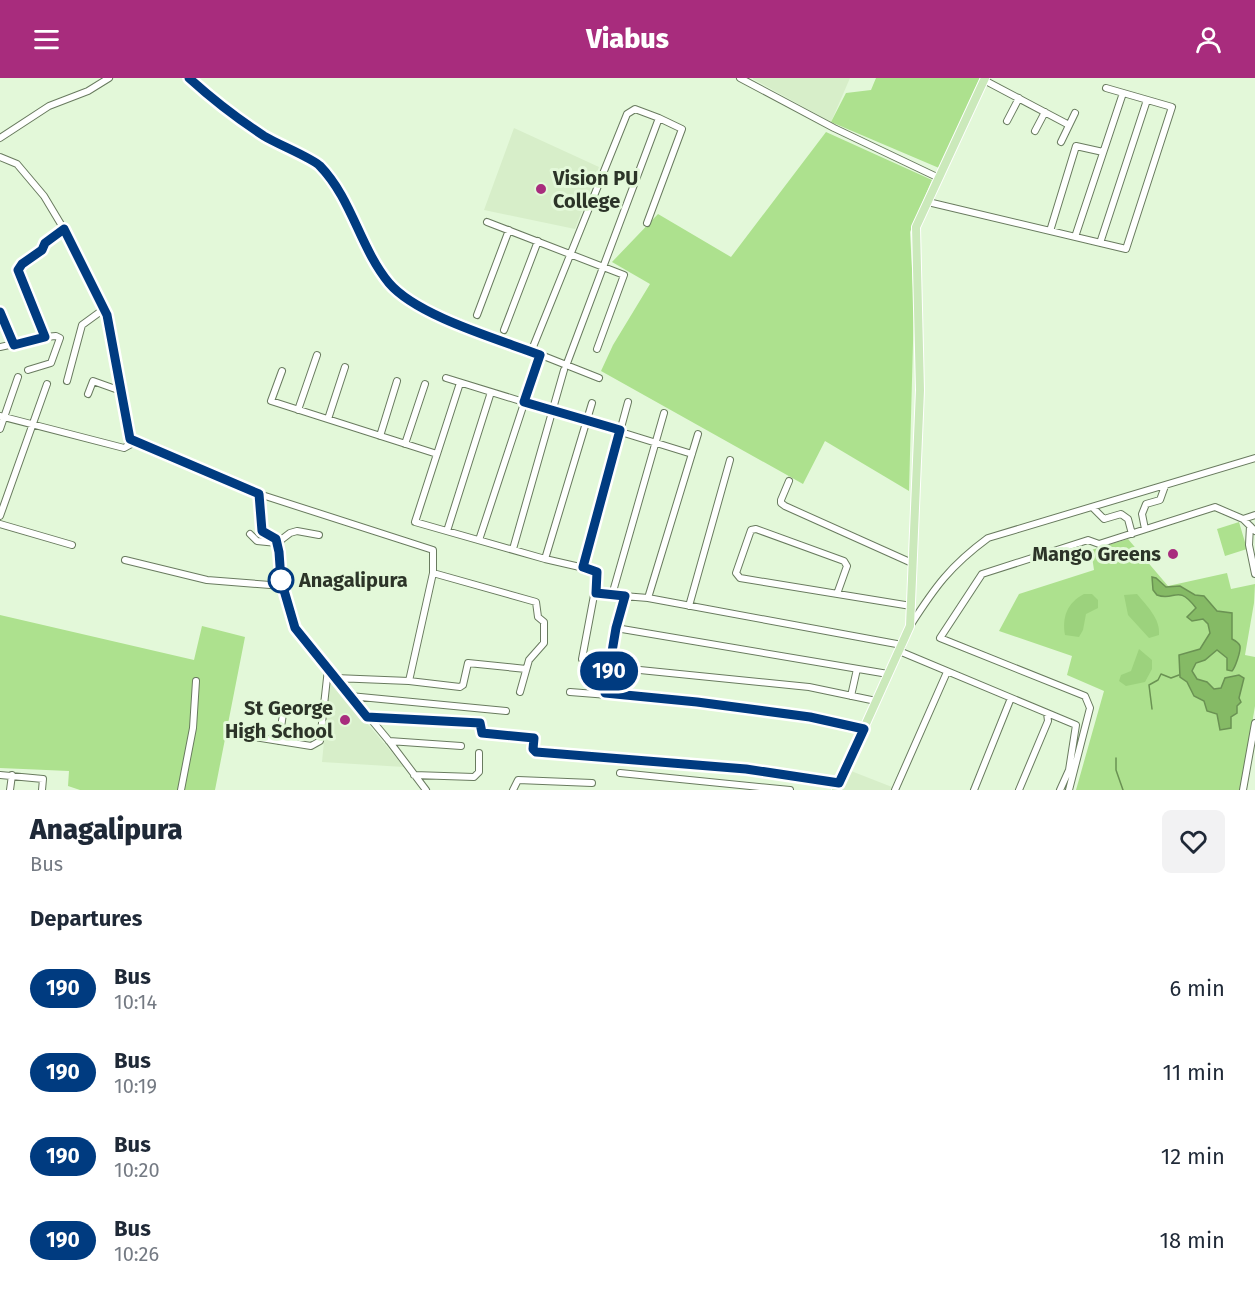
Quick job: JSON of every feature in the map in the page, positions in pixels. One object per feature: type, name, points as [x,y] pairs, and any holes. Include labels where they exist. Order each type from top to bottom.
[{"type":"main road","points":[[837,786],[910,626],[920,390],[916,226],[985,79]]},
{"type":"street","points":[[0,138],[49,106],[88,91],[109,78]]},
{"type":"street","points":[[189,78],[207,95],[264,136],[318,164],[338,188],[359,233],[390,283],[415,305],[540,355],[565,368],[599,378]]},
{"type":"street","points":[[741,78],[834,128],[939,178]]},
{"type":"street","points":[[985,79],[1069,124]]},
{"type":"street","points":[[928,202],[1126,249],[1172,107],[1106,88]]},
{"type":"street","points":[[1075,237],[1123,93]]},
{"type":"street","points":[[1007,121],[1019,98]]},
{"type":"street","points":[[1100,243],[1147,100]]},
{"type":"street","points":[[531,352],[627,114],[635,109],[682,129],[647,223]]},
{"type":"street","points":[[1035,131],[1045,112]]},
{"type":"street","points":[[1061,142],[1075,113]]},
{"type":"street","points":[[513,549],[565,368],[659,118]]},
{"type":"street","points":[[1050,231],[1076,146],[1103,152]]},
{"type":"street","points":[[0,157],[10,159],[21,167],[44,196],[64,229],[104,309],[130,439],[259,494],[433,550],[433,573],[409,681]]},
{"type":"street","points":[[487,222],[624,275],[597,350]]},
{"type":"street","points":[[45,337],[18,270],[22,264],[42,250],[45,243],[64,229]]},
{"type":"street","points":[[477,315],[509,230]]},
{"type":"street","points":[[504,330],[537,241]]},
{"type":"street","points":[[68,381],[82,325],[104,309]]},
{"type":"street","points":[[0,312],[14,345]]},
{"type":"street","points":[[0,347],[45,337],[60,338],[51,363],[28,370]]},
{"type":"street","points":[[478,540],[540,355]]},
{"type":"street","points":[[298,410],[317,356]]},
{"type":"street","points":[[328,419],[345,367]]},
{"type":"street","points":[[282,371],[271,401],[437,454]]},
{"type":"street","points":[[0,429],[2,416],[18,377]]},
{"type":"street","points":[[446,378],[692,454]]},
{"type":"street","points":[[88,394],[93,381],[121,391]]},
{"type":"street","points":[[380,436],[397,381]]},
{"type":"street","points":[[460,382],[415,522],[597,572],[582,659]]},
{"type":"street","points":[[0,516],[47,384]]},
{"type":"street","points":[[405,444],[424,384]]},
{"type":"street","points":[[447,531],[491,392]]},
{"type":"street","points":[[583,567],[628,402]]},
{"type":"street","points":[[545,559],[591,403]]},
{"type":"street","points":[[612,595],[664,413]]},
{"type":"street","points":[[2,416],[124,448],[135,442]]},
{"type":"street","points":[[648,598],[698,434]]},
{"type":"street","points":[[910,626],[932,591],[960,559],[988,538],[1255,458]]},
{"type":"street","points":[[689,606],[730,460]]},
{"type":"street","points":[[789,481],[781,500],[785,506],[912,563]]},
{"type":"street","points":[[1146,529],[1142,514],[1146,504],[1160,500],[1165,486]]},
{"type":"street","points":[[259,494],[262,531],[276,539],[283,586],[295,628],[389,741],[426,790]]},
{"type":"street","points":[[1069,790],[1090,708],[1085,696],[940,638],[982,574],[1088,540],[1099,544],[1215,507],[1243,519],[1253,528],[1249,545],[1255,574]]},
{"type":"street","points":[[1093,508],[1104,519],[1121,514],[1128,519],[1132,534]]},
{"type":"street","points":[[1243,519],[1255,515]]},
{"type":"street","points":[[0,524],[72,545]]},
{"type":"street","points":[[837,594],[847,566],[844,561],[756,529],[751,530],[736,573],[737,576],[837,594],[911,606]]},
{"type":"street","points":[[250,534],[257,541],[276,543],[290,532],[320,535]]},
{"type":"street","points":[[125,560],[207,580],[283,586]]},
{"type":"street","points":[[433,573],[536,602],[538,617],[544,622],[544,643],[530,658],[520,692]]},
{"type":"street","points":[[595,590],[599,594],[648,598],[900,648],[947,672],[1076,725],[1069,770],[1060,790]]},
{"type":"street","points":[[605,693],[616,628],[625,596]]},
{"type":"street","points":[[616,628],[888,674]]},
{"type":"street","points":[[335,678],[409,681],[460,687],[463,685],[468,663],[526,669]]},
{"type":"street","points":[[610,667],[809,687],[876,701]]},
{"type":"street","points":[[236,734],[311,746],[320,741],[328,668]]},
{"type":"street","points":[[851,696],[857,669]]},
{"type":"street","points":[[895,790],[947,672]]},
{"type":"street","points":[[182,790],[193,728],[196,681]]},
{"type":"street","points":[[570,692],[697,702],[810,717],[864,729]]},
{"type":"street","points":[[350,696],[506,711]]},
{"type":"street","points":[[974,790],[1011,698]]},
{"type":"street","points":[[1019,790],[1048,721],[1047,713]]},
{"type":"street","points":[[279,741],[283,714]]},
{"type":"street","points":[[367,717],[480,723],[482,733],[534,738],[533,749],[536,752],[746,769],[837,786]]},
{"type":"street","points":[[1244,790],[1251,765],[1255,723]]},
{"type":"street","points":[[389,741],[461,746]]},
{"type":"street","points":[[414,775],[474,777],[479,772],[479,753]]},
{"type":"street","points":[[620,773],[749,788],[790,790]]},
{"type":"street","points":[[0,775],[43,779],[42,790]]},
{"type":"street","points":[[10,790],[12,775]]},
{"type":"street","points":[[513,790],[518,780],[592,783]]},
{"type":"shaded area","points":[[753,78],[850,78],[831,122],[753,79]]},
{"type":"shaded area","points":[[876,78],[980,78],[939,168],[831,122],[846,93],[871,90]]},
{"type":"shaded area","name":"Vision PU College","points":[[514,128],[599,167],[575,229],[484,210]]},
{"type":"shaded area","points":[[826,132],[932,180],[910,232],[914,306],[909,491],[825,441],[803,484],[601,371],[613,345],[650,284],[612,262],[658,214],[731,257]]},
{"type":"shaded area","points":[[1239,522],[1247,549],[1225,556],[1217,529]]},
{"type":"shaded area","points":[[1128,539],[1168,586],[1227,573],[1231,589],[1255,584],[1245,655],[1255,657],[1255,706],[1241,790],[1076,790],[1104,691],[1067,675],[1072,656],[999,631],[1019,594],[1094,570],[1091,550]]},
{"type":"shaded area","points":[[1152,577],[1166,587],[1180,586],[1195,595],[1204,596],[1217,611],[1232,613],[1232,639],[1239,644],[1240,648],[1232,671],[1227,670],[1227,658],[1217,650],[1205,660],[1196,663],[1192,671],[1197,679],[1207,682],[1214,689],[1221,688],[1225,678],[1239,675],[1244,678],[1239,698],[1241,702],[1237,706],[1237,713],[1231,717],[1231,728],[1220,730],[1217,714],[1207,711],[1204,701],[1194,696],[1187,682],[1180,677],[1179,655],[1200,649],[1210,633],[1208,624],[1203,619],[1192,621],[1187,617],[1196,608],[1184,596],[1157,595],[1153,590]]},
{"type":"shaded area","points":[[1084,594],[1092,594],[1098,600],[1098,608],[1086,614],[1079,637],[1065,635],[1064,622],[1067,611],[1073,602]]},
{"type":"shaded area","points":[[1137,594],[1158,623],[1159,635],[1149,638],[1128,615],[1124,595]]},
{"type":"shaded area","points":[[0,615],[194,660],[202,626],[245,637],[215,790],[80,790],[68,786],[69,771],[0,768]]},
{"type":"shaded area","points":[[1139,649],[1152,660],[1152,669],[1145,682],[1126,686],[1119,681],[1121,675],[1131,671]]},
{"type":"shaded area","name":"St George High School","points":[[330,679],[404,767],[322,762]]},
{"type":"shaded area","points":[[851,771],[892,787],[891,790],[842,790]]},
{"type":"waterway","points":[[1152,709],[1149,685],[1158,680],[1161,674],[1171,678],[1179,675]]},
{"type":"waterway","points":[[1116,758],[1116,770],[1123,790]]},
{"type":"bus line","name":"190","points":[[0,312],[14,345],[45,337],[18,270],[22,264],[42,250],[45,243],[64,229],[107,315],[130,439],[259,494],[262,531],[276,539],[281,580],[295,628],[367,717],[480,723],[482,733],[534,738],[533,749],[536,752],[746,769],[839,783],[864,729],[810,717],[605,693],[616,628],[625,596],[596,593],[597,572],[583,567],[620,430],[524,402],[540,355],[415,305],[390,283],[359,233],[338,188],[318,164],[264,136],[207,95],[189,78]]},
{"type":"place","name":"Vision PU College","points":[[541,189]]},
{"type":"place","name":"Mango Greens","points":[[1173,554]]},
{"type":"place","name":"Anagalipura","points":[[281,580]]},
{"type":"place","name":"St George High School","points":[[345,720]]}]
